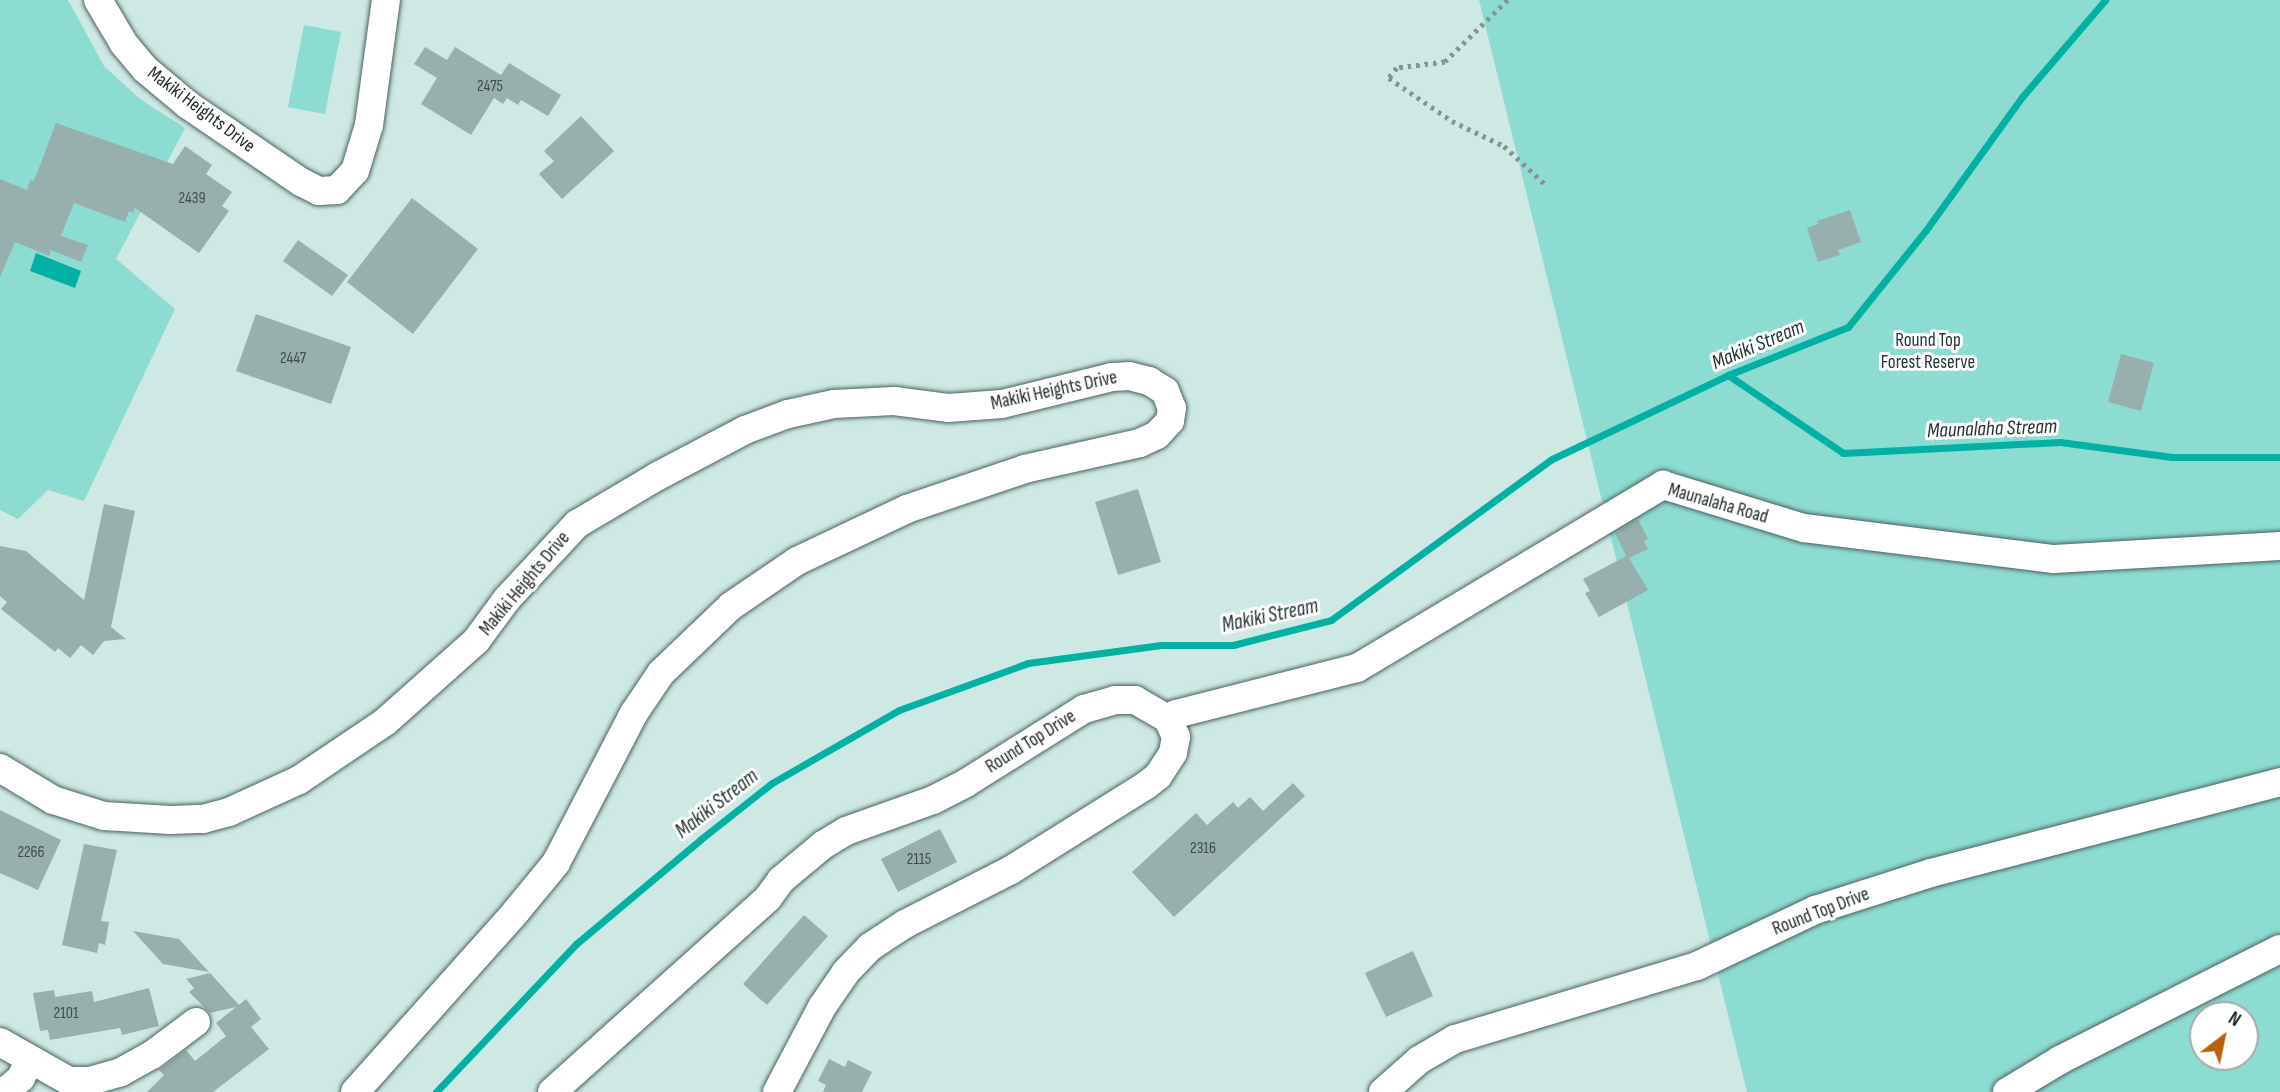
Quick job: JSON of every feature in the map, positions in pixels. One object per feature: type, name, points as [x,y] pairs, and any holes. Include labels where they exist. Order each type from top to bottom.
[{"type":"street","name":"Makiki Heights Drive","points":[[98,0],[124,44],[145,69],[200,113],[301,182],[320,191],[337,190],[355,171],[369,125],[386,0]]},
{"type":"street","name":"Makiki Heights Drive","points":[[0,768],[53,800],[104,816],[204,819],[229,811],[299,780],[385,722],[477,641],[507,599],[577,524],[656,477],[745,430],[788,414],[834,404],[894,401],[948,408],[1002,404],[1112,377],[1129,376],[1149,381],[1165,391],[1172,408],[1170,421],[1157,435],[1140,443],[1025,469],[907,509],[797,561],[731,606],[661,673],[634,713],[556,863],[515,914],[355,1092]]},
{"type":"street","name":"Maunalaha Road","points":[[1168,719],[1176,714],[1357,668],[1663,485],[1804,528],[2054,559],[2280,546]]},
{"type":"street","name":"Round Top Drive","points":[[552,1092],[768,898],[781,880],[823,845],[846,831],[933,800],[966,783],[1084,709],[1115,700],[1135,700],[1168,719]]},
{"type":"street","points":[[777,1092],[822,1007],[846,972],[870,947],[905,924],[1011,870],[1145,786],[1158,776],[1173,752],[1176,737],[1168,719]]},
{"type":"street","name":"Round Top Drive","points":[[1383,1092],[1419,1060],[1455,1039],[1697,966],[1815,910],[1931,873],[2280,782]]},
{"type":"street","points":[[2007,1092],[2060,1060],[2280,949]]},
{"type":"street","points":[[0,1042],[29,1061],[69,1081],[90,1081],[121,1072],[152,1055],[196,1022]]},
{"type":"street","points":[[0,1091],[7,1090],[21,1078],[29,1061]]},
{"type":"path","points":[[1508,0],[1445,62],[1397,68],[1389,78],[1452,121],[1504,146],[1546,185]]},
{"type":"green space","points":[[0,0],[68,0],[104,66],[140,99],[185,128],[116,259],[175,309],[84,501],[48,490],[18,519],[0,510]]},
{"type":"green space","name":"Round Top Forest Reserve","points":[[1479,0],[2280,0],[2280,1092],[1747,1092]]},
{"type":"green space","points":[[304,25],[341,32],[325,114],[288,107]]},
{"type":"shaded area","points":[[36,253],[81,271],[75,288],[30,271]]},
{"type":"building","points":[[425,47],[447,60],[455,47],[501,75],[509,63],[561,95],[548,116],[521,100],[518,105],[507,98],[503,104],[494,98],[471,135],[421,104],[437,78],[414,64]]},
{"type":"building","points":[[581,116],[614,151],[562,199],[539,174],[554,161],[544,151]]},
{"type":"building","points":[[56,123],[173,164],[185,146],[212,165],[206,174],[232,192],[222,206],[229,211],[199,253],[135,208],[133,213],[129,211],[125,222],[74,203],[61,236],[88,245],[81,262],[51,250],[49,256],[15,242],[0,277],[0,179],[27,190],[30,180],[34,181]]},
{"type":"building","points":[[412,198],[478,249],[413,334],[347,282]]},
{"type":"building","points":[[1850,210],[1861,242],[1838,250],[1840,255],[1818,262],[1807,228],[1818,224],[1817,221]]},
{"type":"building","points":[[298,240],[348,275],[332,296],[283,261]]},
{"type":"building","points":[[256,314],[351,347],[331,404],[236,371]]},
{"type":"building","points":[[2121,354],[2154,363],[2141,411],[2108,402]]},
{"type":"building","points":[[1138,489],[1161,562],[1118,575],[1095,502]]},
{"type":"building","points":[[104,504],[135,511],[111,627],[126,639],[104,641],[93,655],[81,645],[70,658],[58,648],[55,652],[1,609],[7,602],[0,596],[0,546],[26,551],[84,600]]},
{"type":"building","points":[[1638,519],[1648,539],[1644,541],[1648,549],[1629,558],[1648,590],[1599,617],[1585,593],[1590,591],[1583,579],[1626,556],[1615,533]]},
{"type":"building","points":[[1293,783],[1305,796],[1174,917],[1132,872],[1196,813],[1207,825],[1233,802],[1238,808],[1250,797],[1263,811]]},
{"type":"building","points":[[0,810],[61,840],[38,890],[0,873]]},
{"type":"building","points":[[940,829],[957,862],[898,892],[881,859]]},
{"type":"building","points":[[84,844],[117,850],[101,921],[109,922],[105,945],[99,943],[97,953],[62,945]]},
{"type":"building","points":[[804,915],[828,936],[767,1005],[743,984]]},
{"type":"building","points":[[133,931],[179,939],[209,972],[163,964]]},
{"type":"building","points":[[1413,951],[1433,996],[1386,1017],[1365,973]]},
{"type":"building","points":[[210,973],[239,1005],[246,999],[261,1019],[251,1027],[269,1049],[213,1092],[147,1092],[164,1075],[159,1070],[186,1050],[195,1061],[226,1036],[216,1023],[236,1007],[210,1013],[189,992],[194,988],[186,979]]},
{"type":"building","points":[[149,988],[159,1026],[122,1035],[120,1028],[50,1040],[48,1030],[40,1031],[33,993],[54,990],[55,997],[92,991],[94,1002]]},
{"type":"building","points":[[829,1059],[845,1067],[848,1060],[872,1072],[862,1092],[823,1092],[826,1085],[818,1081]]},
{"type":"waterway","name":"Makiki Stream","points":[[436,1092],[576,944],[701,839],[772,783],[899,710],[1028,663],[1161,645],[1233,645],[1331,620],[1552,459],[1728,375],[1848,327],[1926,230],[2022,97],[2105,0]]},
{"type":"waterway","name":"Maunalaha Stream","points":[[1728,375],[1843,453],[2060,442],[2172,457],[2280,457]]}]
